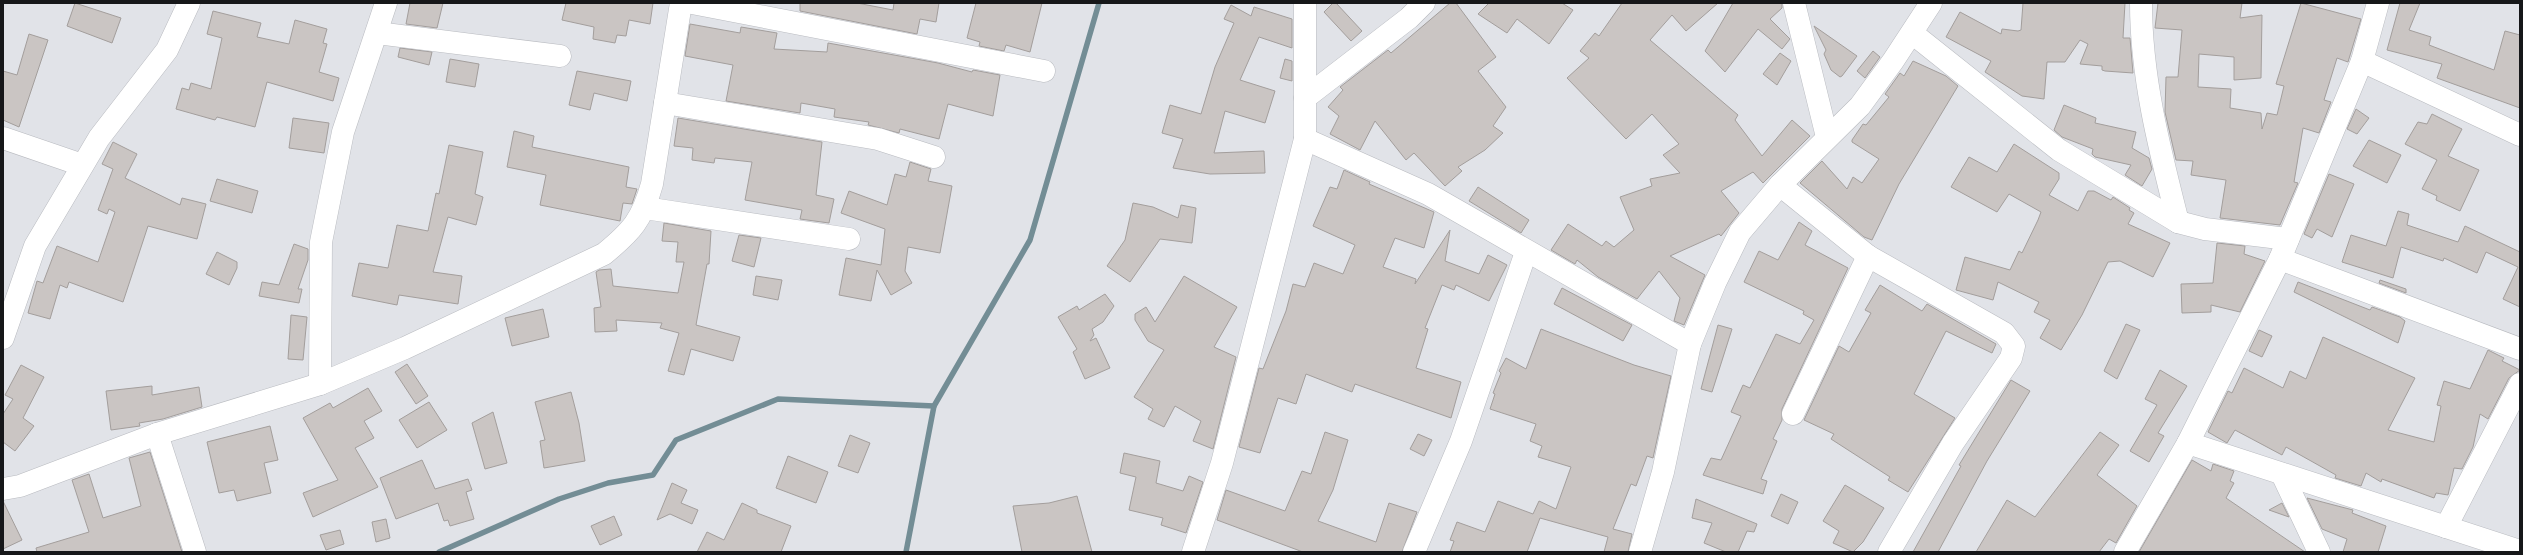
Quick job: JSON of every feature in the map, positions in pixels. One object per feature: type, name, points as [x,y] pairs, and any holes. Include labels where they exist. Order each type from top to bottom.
[{"type":"street","points":[[3,338],[35,246],[99,138],[167,50],[189,3]]},
{"type":"street","points":[[320,384],[321,242],[343,132],[386,3]]},
{"type":"street","points":[[3,490],[20,486],[157,434],[320,384],[405,348],[604,254],[629,234],[645,208],[652,184],[681,3]]},
{"type":"street","points":[[692,3],[1044,71]]},
{"type":"street","points":[[1193,552],[1222,463],[1305,139],[1305,3]]},
{"type":"street","points":[[1305,98],[1409,18],[1424,3]]},
{"type":"street","points":[[1794,3],[1827,137]]},
{"type":"street","points":[[1640,552],[1663,472],[1690,344],[1715,283],[1740,232],[1780,185],[1860,106],[1931,3]]},
{"type":"street","points":[[2141,3],[2148,90],[2178,222]]},
{"type":"street","points":[[2125,552],[2188,443],[2280,259],[2362,61],[2377,3]]},
{"type":"street","points":[[1912,32],[2059,150],[2178,222],[2205,229],[2288,239]]},
{"type":"street","points":[[377,33],[560,56]]},
{"type":"street","points":[[2362,61],[2520,135]]},
{"type":"street","points":[[665,103],[878,139],[934,157]]},
{"type":"street","points":[[3,138],[82,165]]},
{"type":"street","points":[[1305,139],[1428,194],[1526,252],[1690,344]]},
{"type":"street","points":[[1780,185],[1868,256],[2004,333],[2014,346],[2011,358],[1953,443],[1889,552]]},
{"type":"street","points":[[645,208],[849,240]]},
{"type":"street","points":[[1414,552],[1461,441],[1526,252]]},
{"type":"street","points":[[1793,414],[1868,256]]},
{"type":"street","points":[[2280,259],[2520,349]]},
{"type":"street","points":[[2446,527],[2520,384]]},
{"type":"street","points":[[157,434],[195,552]]},
{"type":"street","points":[[2188,443],[2520,551]]},
{"type":"street","points":[[2282,474],[2319,552]]},
{"type":"building","points":[[75,3],[121,18],[112,43],[67,26]]},
{"type":"building","points":[[410,3],[443,3],[437,28],[406,24]]},
{"type":"building","points":[[566,3],[653,3],[650,24],[629,20],[626,36],[617,35],[615,43],[593,39],[594,27],[562,20]]},
{"type":"building","points":[[800,3],[857,3],[893,10],[894,3],[939,3],[936,22],[920,19],[917,34],[800,11]]},
{"type":"building","points":[[976,3],[1042,3],[1030,52],[1006,45],[1004,51],[979,46],[980,42],[967,38]]},
{"type":"building","points":[[1333,3],[1336,3],[1362,31],[1351,41],[1324,12]]},
{"type":"building","points":[[1450,3],[1456,3],[1496,57],[1478,71],[1506,107],[1493,126],[1503,133],[1485,150],[1458,167],[1462,171],[1445,186],[1414,153],[1406,160],[1375,121],[1360,150],[1330,134],[1339,116],[1328,107],[1343,90],[1340,87],[1388,50],[1391,53]]},
{"type":"building","points":[[1489,3],[1562,3],[1573,10],[1549,44],[1517,19],[1507,33],[1478,14]]},
{"type":"building","points":[[1622,3],[1718,3],[1686,31],[1672,15],[1650,40],[1738,115],[1735,120],[1762,156],[1792,120],[1810,136],[1763,183],[1753,172],[1721,191],[1739,213],[1721,236],[1719,234],[1670,256],[1705,275],[1684,325],[1674,321],[1680,298],[1659,271],[1637,299],[1598,277],[1577,260],[1575,264],[1551,250],[1568,224],[1602,246],[1606,241],[1614,247],[1634,230],[1620,197],[1652,186],[1650,179],[1680,173],[1663,155],[1679,144],[1652,114],[1626,139],[1567,78],[1589,58],[1580,51],[1595,33],[1599,36]]},
{"type":"building","points":[[1733,3],[1782,3],[1782,8],[1770,19],[1790,39],[1782,49],[1758,29],[1725,72],[1705,51]]},
{"type":"building","points":[[2023,3],[2125,3],[2123,38],[2130,38],[2133,73],[2105,71],[2102,70],[2102,66],[2080,64],[2088,44],[2080,40],[2065,62],[2047,62],[2044,99],[2022,96],[1985,72],[1991,61],[1946,37],[1960,12],[2001,34],[2002,29],[2021,30]]},
{"type":"building","points":[[2158,3],[2242,3],[2240,18],[2262,15],[2261,78],[2234,80],[2234,57],[2199,54],[2198,87],[2231,89],[2230,108],[2261,113],[2262,129],[2267,113],[2277,115],[2284,86],[2276,84],[2301,3],[2361,19],[2348,62],[2337,58],[2324,100],[2331,102],[2319,133],[2303,128],[2294,182],[2298,183],[2280,225],[2220,218],[2226,180],[2191,175],[2193,161],[2176,160],[2165,112],[2166,77],[2178,77],[2182,30],[2155,28]]},
{"type":"building","points":[[2400,3],[2420,3],[2409,30],[2431,37],[2429,45],[2494,70],[2505,31],[2520,35],[2520,108],[2437,78],[2442,64],[2387,50]]},
{"type":"building","points":[[1231,5],[1251,16],[1254,7],[1292,19],[1292,48],[1259,37],[1240,80],[1275,91],[1265,123],[1225,111],[1214,153],[1264,151],[1265,173],[1210,174],[1173,168],[1183,139],[1162,133],[1170,105],[1201,114],[1215,67],[1234,23],[1224,19]]},
{"type":"building","points":[[213,11],[261,23],[257,37],[289,44],[295,20],[327,29],[323,43],[327,44],[319,72],[339,78],[333,101],[267,82],[255,127],[217,117],[215,120],[176,109],[182,88],[189,90],[191,83],[211,89],[222,38],[207,34]]},
{"type":"building","points":[[690,24],[740,33],[741,27],[777,33],[774,49],[827,52],[828,43],[938,63],[972,72],[973,70],[1000,75],[993,116],[948,104],[939,139],[900,129],[899,133],[868,125],[869,122],[834,117],[835,109],[801,103],[800,113],[726,101],[733,65],[685,56]]},
{"type":"building","points":[[1814,26],[1857,56],[1842,76],[1840,77],[1831,70],[1824,54],[1826,50]]},
{"type":"building","points":[[29,34],[48,40],[19,127],[3,120],[3,71],[17,75]]},
{"type":"building","points":[[400,48],[432,52],[429,65],[398,57]]},
{"type":"building","points":[[1873,51],[1880,57],[1865,78],[1857,71]]},
{"type":"building","points":[[1780,53],[1791,61],[1777,85],[1763,74]]},
{"type":"building","points":[[450,59],[479,64],[475,87],[446,82]]},
{"type":"building","points":[[1285,59],[1292,61],[1292,81],[1280,78]]},
{"type":"building","points":[[1913,61],[1946,76],[1958,86],[1899,184],[1872,240],[1864,237],[1800,183],[1822,161],[1847,189],[1853,177],[1862,183],[1879,159],[1852,142],[1852,140],[1863,124],[1866,125],[1889,97],[1885,94],[1900,73],[1904,76]]},
{"type":"building","points":[[577,71],[631,81],[627,101],[594,93],[590,110],[569,105]]},
{"type":"building","points":[[2064,105],[2096,118],[2095,123],[2136,132],[2132,148],[2149,158],[2152,169],[2142,186],[2125,175],[2131,165],[2095,157],[2092,154],[2093,149],[2062,137],[2054,130]]},
{"type":"building","points":[[2356,109],[2369,118],[2357,134],[2347,129]]},
{"type":"building","points":[[2432,114],[2462,129],[2448,156],[2479,170],[2460,211],[2436,200],[2437,196],[2422,189],[2437,160],[2405,144],[2418,122],[2427,124]]},
{"type":"building","points":[[293,118],[329,123],[324,153],[289,148]]},
{"type":"building","points":[[678,118],[822,142],[816,195],[834,199],[829,223],[800,219],[802,210],[745,200],[752,162],[715,158],[714,163],[692,160],[693,148],[674,146]]},
{"type":"building","points":[[514,131],[534,136],[532,147],[629,167],[626,187],[637,189],[632,204],[623,203],[620,221],[540,205],[546,175],[507,167]]},
{"type":"building","points":[[2369,140],[2401,155],[2387,183],[2353,166]]},
{"type":"building","points":[[113,142],[137,154],[125,178],[180,205],[182,198],[206,204],[197,239],[148,226],[123,302],[69,282],[67,288],[60,285],[50,319],[28,313],[37,281],[43,283],[57,246],[98,262],[115,212],[109,209],[107,214],[98,210],[113,169],[102,164]]},
{"type":"building","points":[[2014,144],[2059,173],[2059,179],[2049,195],[2078,211],[2088,191],[2094,191],[2111,200],[2113,197],[2130,208],[2129,210],[2134,213],[2128,224],[2170,243],[2153,277],[2120,261],[2108,262],[2082,315],[2061,350],[2040,338],[2050,320],[2034,312],[2039,302],[1998,282],[1993,300],[1956,290],[1965,257],[2010,270],[2019,251],[2022,253],[2038,220],[2041,212],[2009,194],[1997,212],[1951,187],[1969,157],[1997,172]]},
{"type":"building","points":[[449,145],[483,152],[475,194],[483,197],[476,225],[448,217],[433,272],[462,276],[458,304],[399,295],[397,305],[352,296],[359,263],[388,268],[397,225],[428,231],[436,193],[439,194]]},
{"type":"building","points":[[910,162],[931,169],[928,181],[952,186],[940,253],[908,247],[905,271],[912,283],[891,295],[877,270],[871,301],[839,295],[846,258],[881,265],[885,229],[841,213],[849,191],[887,205],[895,174],[906,177]]},
{"type":"building","points":[[1344,170],[1370,182],[1369,184],[1434,212],[1424,248],[1395,238],[1383,267],[1416,279],[1415,284],[1450,230],[1445,261],[1479,274],[1488,255],[1507,265],[1489,301],[1456,285],[1454,290],[1442,285],[1425,328],[1428,329],[1416,368],[1461,382],[1451,418],[1355,384],[1352,392],[1306,374],[1296,404],[1278,398],[1260,453],[1239,447],[1259,368],[1263,369],[1286,311],[1293,284],[1305,287],[1314,263],[1343,274],[1355,245],[1313,226],[1330,187],[1337,189]]},
{"type":"building","points":[[2329,174],[2354,184],[2332,237],[2317,229],[2312,238],[2304,234]]},
{"type":"building","points":[[217,179],[258,191],[252,213],[210,201]]},
{"type":"building","points":[[1478,187],[1529,220],[1521,233],[1469,201]]},
{"type":"building","points":[[1133,203],[1153,207],[1178,218],[1181,205],[1196,208],[1192,243],[1160,239],[1130,282],[1107,266],[1125,240]]},
{"type":"building","points":[[2398,211],[2409,214],[2407,225],[2458,242],[2465,226],[2520,252],[2520,307],[2503,299],[2518,267],[2486,252],[2477,273],[2444,258],[2443,261],[2401,247],[2393,278],[2342,262],[2351,235],[2386,246]]},
{"type":"building","points":[[1799,222],[1812,231],[1805,245],[1848,268],[1782,409],[1782,420],[1773,439],[1777,441],[1761,479],[1767,481],[1763,494],[1703,475],[1711,458],[1721,460],[1741,416],[1731,412],[1743,385],[1750,388],[1776,334],[1800,344],[1814,320],[1803,314],[1804,311],[1744,282],[1759,251],[1778,260]]},
{"type":"building","points":[[664,223],[711,231],[709,264],[707,264],[696,325],[740,337],[733,361],[691,349],[684,375],[668,371],[679,333],[660,328],[662,323],[616,320],[617,331],[595,332],[594,308],[601,307],[596,272],[599,270],[611,269],[613,286],[678,293],[684,262],[676,262],[678,242],[662,241]]},
{"type":"building","points":[[739,235],[761,238],[754,267],[732,261]]},
{"type":"building","points":[[2217,243],[2245,246],[2244,254],[2265,261],[2240,312],[2211,305],[2211,312],[2182,313],[2181,284],[2213,283]]},
{"type":"building","points":[[294,244],[308,249],[308,260],[298,289],[302,289],[299,303],[259,296],[262,282],[279,285]]},
{"type":"building","points":[[217,252],[237,262],[237,268],[229,285],[206,274]]},
{"type":"building","points":[[756,276],[782,280],[778,300],[753,295]]},
{"type":"building","points":[[1184,276],[1237,307],[1214,347],[1236,357],[1213,449],[1193,441],[1201,421],[1175,406],[1164,427],[1148,419],[1153,409],[1134,397],[1164,350],[1148,341],[1135,320],[1135,314],[1146,307],[1155,322]]},
{"type":"building","points":[[2380,280],[2406,289],[2406,293],[2379,283]]},
{"type":"building","points":[[2298,282],[2370,310],[2372,307],[2400,317],[2405,321],[2398,343],[2294,292]]},
{"type":"building","points":[[1880,285],[1922,311],[1927,304],[1996,344],[1992,353],[1946,331],[1914,394],[1955,418],[1908,492],[1888,480],[1890,477],[1831,439],[1834,434],[1804,420],[1839,346],[1849,352],[1871,313],[1865,310]]},
{"type":"building","points":[[1562,288],[1632,325],[1623,341],[1554,304]]},
{"type":"building","points":[[1105,294],[1114,306],[1103,322],[1092,329],[1094,335],[1090,341],[1096,338],[1110,368],[1085,379],[1073,352],[1077,349],[1058,317],[1077,306],[1079,310]]},
{"type":"building","points":[[543,309],[549,337],[512,346],[505,318]]},
{"type":"building","points":[[291,315],[307,317],[303,360],[288,359]]},
{"type":"building","points":[[2126,324],[2140,330],[2117,379],[2104,371]]},
{"type":"building","points":[[1718,325],[1732,329],[1712,392],[1701,389]]},
{"type":"building","points":[[1541,329],[1634,365],[1671,376],[1653,458],[1647,456],[1636,486],[1631,484],[1613,529],[1632,534],[1628,552],[1604,552],[1608,537],[1540,518],[1527,552],[1450,552],[1454,541],[1450,540],[1457,522],[1485,532],[1498,501],[1533,514],[1539,501],[1556,509],[1571,467],[1538,457],[1542,446],[1530,441],[1536,424],[1490,409],[1495,394],[1493,393],[1501,373],[1499,371],[1506,358],[1526,369]]},
{"type":"building","points":[[2259,330],[2272,336],[2262,357],[2249,351]]},
{"type":"building","points":[[2323,337],[2415,378],[2388,430],[2434,442],[2441,406],[2437,405],[2444,381],[2470,389],[2488,350],[2504,358],[2502,361],[2520,370],[2509,378],[2488,419],[2480,414],[2473,447],[2462,469],[2454,468],[2448,495],[2436,493],[2434,498],[2382,479],[2381,482],[2366,473],[2361,486],[2335,478],[2336,475],[2286,447],[2282,455],[2235,430],[2227,443],[2208,432],[2228,391],[2232,393],[2244,368],[2283,388],[2290,371],[2306,379]]},
{"type":"building","points":[[407,364],[428,396],[416,404],[395,372]]},
{"type":"building","points":[[21,365],[44,377],[23,418],[34,426],[15,451],[3,442],[3,414],[13,399],[5,395]]},
{"type":"building","points":[[2160,370],[2187,386],[2158,433],[2164,436],[2149,462],[2130,451],[2157,405],[2145,399]]},
{"type":"building","points":[[2011,380],[2030,391],[1987,461],[1938,552],[1913,552],[1961,466],[1959,465]]},
{"type":"building","points":[[152,386],[152,395],[199,387],[202,407],[163,419],[139,423],[140,426],[111,430],[106,391]]},
{"type":"building","points":[[368,388],[382,411],[364,421],[374,438],[355,448],[378,487],[313,517],[303,493],[338,480],[303,418],[330,403],[333,408]]},
{"type":"building","points":[[571,392],[579,423],[585,461],[544,468],[540,441],[545,440],[535,402]]},
{"type":"building","points":[[429,402],[447,430],[417,448],[399,420]]},
{"type":"building","points":[[493,412],[507,463],[485,469],[472,423]]},
{"type":"building","points":[[270,426],[278,460],[264,463],[271,493],[237,501],[234,490],[219,493],[207,442]]},
{"type":"building","points":[[1325,432],[1348,440],[1333,490],[1318,521],[1376,542],[1389,503],[1417,512],[1402,552],[1303,552],[1217,520],[1226,490],[1285,511],[1302,471],[1311,474]]},
{"type":"building","points":[[2100,432],[2119,445],[2097,475],[2137,506],[2116,543],[2109,539],[2099,552],[1976,552],[2007,500],[2035,517]]},
{"type":"building","points":[[1418,434],[1432,440],[1424,456],[1410,449]]},
{"type":"building","points":[[850,435],[870,443],[858,473],[838,466]]},
{"type":"building","points":[[150,452],[182,552],[37,552],[36,548],[89,532],[72,480],[89,474],[103,518],[141,506],[129,458]]},
{"type":"building","points":[[1124,453],[1160,461],[1156,483],[1183,491],[1189,476],[1203,482],[1186,533],[1161,525],[1163,518],[1129,510],[1136,477],[1120,473]]},
{"type":"building","points":[[788,456],[828,472],[816,503],[776,488]]},
{"type":"building","points":[[422,460],[435,489],[468,479],[472,490],[466,492],[474,519],[450,526],[448,520],[444,521],[438,503],[396,519],[380,478]]},
{"type":"building","points":[[2192,460],[2211,471],[2213,464],[2234,471],[2230,481],[2234,483],[2226,498],[2305,552],[2139,552]]},
{"type":"building","points":[[672,483],[687,490],[681,503],[698,510],[692,524],[670,514],[657,520]]},
{"type":"building","points":[[1845,485],[1884,508],[1863,542],[1853,552],[1833,543],[1839,531],[1823,521]]},
{"type":"building","points":[[1781,494],[1798,502],[1788,524],[1771,516]]},
{"type":"building","points":[[1077,496],[1092,552],[1022,552],[1013,506],[1049,503]]},
{"type":"building","points":[[2307,498],[2353,510],[2352,513],[2386,526],[2378,552],[2343,552],[2347,539],[2322,529]]},
{"type":"building","points":[[1696,499],[1757,524],[1754,532],[1747,531],[1738,552],[1726,552],[1704,543],[1712,523],[1692,518]]},
{"type":"building","points":[[3,501],[22,540],[3,549]]},
{"type":"building","points":[[742,503],[757,510],[757,513],[791,526],[781,552],[697,552],[707,532],[724,540]]},
{"type":"building","points":[[2282,503],[2289,517],[2269,510]]},
{"type":"building","points":[[614,516],[622,535],[600,545],[591,526]]},
{"type":"building","points":[[386,519],[390,538],[376,542],[372,522]]},
{"type":"building","points":[[340,530],[344,544],[326,550],[320,535]]},
{"type":"waterway","points":[[906,552],[934,406],[1030,240],[1099,3]]},
{"type":"waterway","points":[[439,552],[559,499],[608,483],[653,475],[676,440],[778,399],[934,406]]}]
